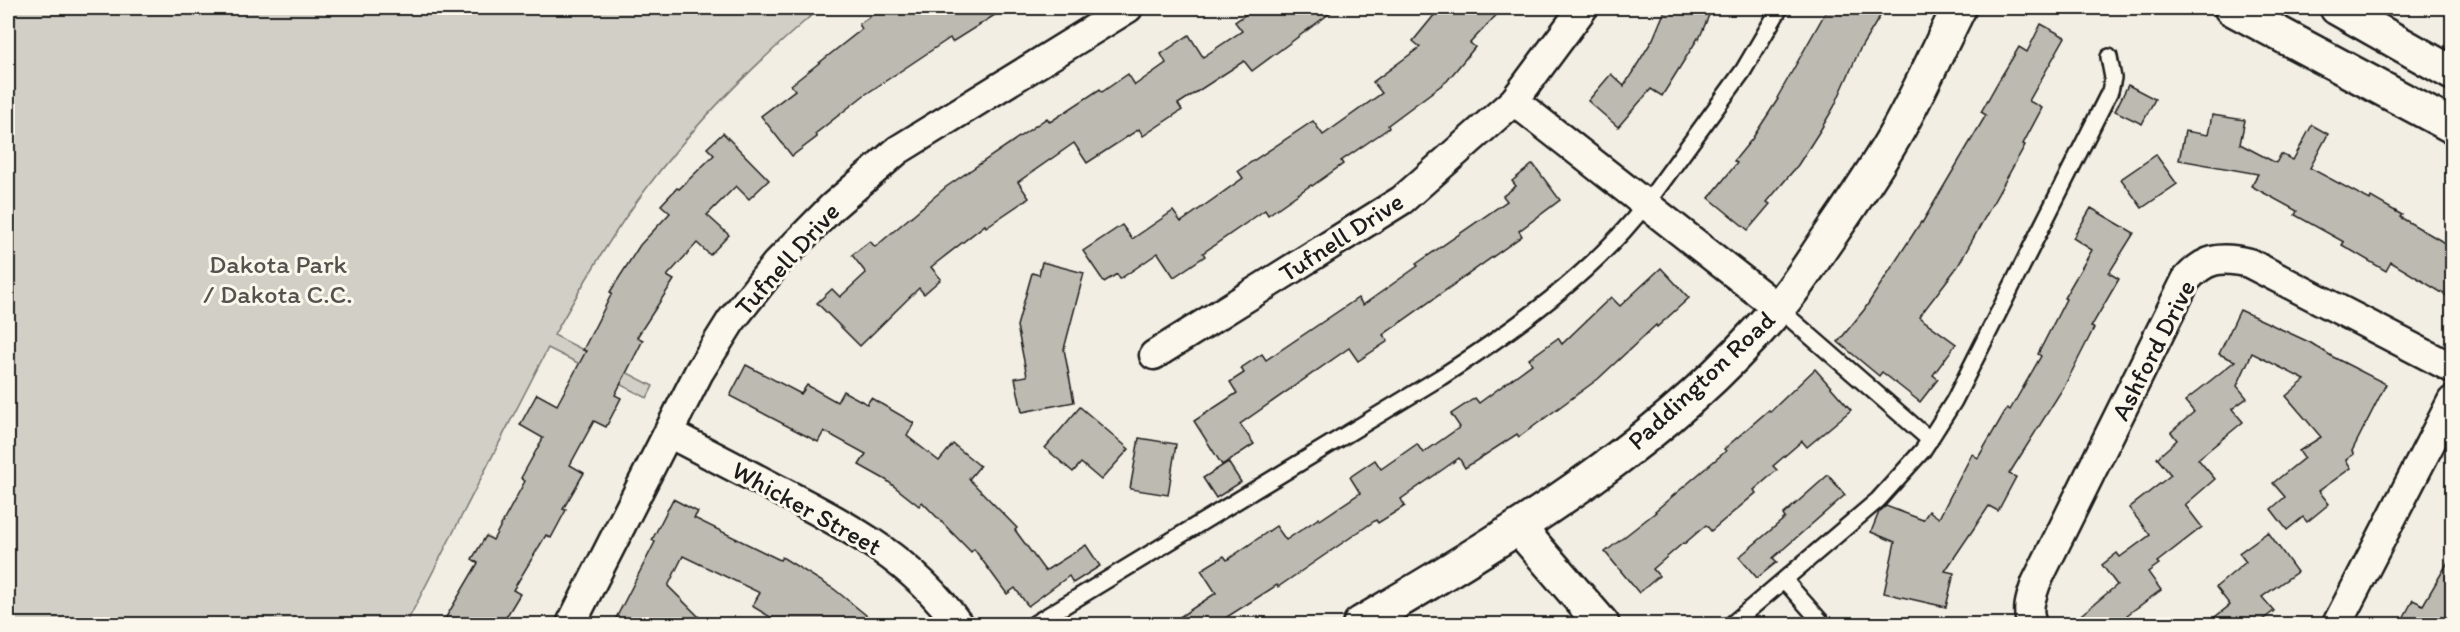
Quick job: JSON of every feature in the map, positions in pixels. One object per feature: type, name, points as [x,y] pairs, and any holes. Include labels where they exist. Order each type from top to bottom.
[{"type":"street","name":"Tufnell Drive","points":[[572,624],[699,372],[731,321],[776,264],[832,207],[898,150],[1128,8]]},
{"type":"street","name":"Tufnell Drive","points":[[1154,355],[1401,200],[1458,153],[1514,101],[1582,8]]},
{"type":"street","points":[[2231,8],[2452,126]]},
{"type":"street","points":[[2337,8],[2452,73]]},
{"type":"street","name":"Paddington Road","points":[[1360,624],[1519,528],[1618,458],[1670,416],[1729,361],[1778,308],[1861,191],[1894,135],[1954,14]]},
{"type":"street","points":[[1514,101],[1778,308]]},
{"type":"street","name":"Ashford Drive","points":[[2032,624],[2028,615],[2036,583],[2186,280],[2196,268],[2210,261],[2222,259],[2249,263],[2452,368]]},
{"type":"street","points":[[2337,624],[2452,401]]},
{"type":"street","name":"Whicker Street","points":[[669,433],[861,534],[926,585],[958,624]]},
{"type":"street","points":[[1519,528],[1602,624]]},
{"type":"lane","points":[[1034,624],[1464,362],[1558,292],[1611,242],[1646,204],[1743,71],[1780,8]]},
{"type":"lane","points":[[1732,624],[1878,500],[1930,440],[1954,401],[2110,91],[2113,78],[2109,57]]},
{"type":"lane","points":[[1778,308],[1930,440]]},
{"type":"lane","points":[[1785,580],[1823,624]]},
{"type":"green space","name":"Dakota Park / Dakota C.C.","points":[[8,8],[820,8],[774,49],[708,114],[668,161],[611,240],[554,335],[653,386],[647,398],[548,348],[406,624],[8,624]]},
{"type":"building","points":[[883,8],[1006,8],[952,42],[950,38],[863,96],[815,134],[817,137],[792,156],[761,116],[795,90],[791,85],[862,29],[859,24]]},
{"type":"building","points":[[1255,8],[1337,8],[1252,71],[1244,61],[1178,104],[1182,110],[1143,136],[1139,129],[1087,163],[1074,143],[1018,182],[1029,198],[986,227],[985,225],[931,267],[941,279],[924,294],[919,288],[860,346],[817,303],[832,289],[840,297],[866,273],[852,255],[870,241],[875,247],[946,187],[1047,118],[1050,122],[1100,89],[1102,92],[1128,74],[1135,85],[1166,63],[1161,54],[1189,35],[1203,57],[1242,31],[1235,22]]},
{"type":"building","points":[[1440,8],[1503,8],[1470,43],[1475,47],[1447,81],[1388,125],[1389,128],[1341,161],[1343,164],[1312,186],[1268,215],[1265,210],[1203,253],[1205,256],[1174,277],[1158,253],[1120,279],[1117,274],[1104,282],[1083,251],[1122,225],[1132,239],[1173,211],[1181,222],[1243,178],[1238,171],[1313,121],[1323,135],[1382,93],[1373,82],[1420,47],[1413,41]]},
{"type":"building","points":[[1666,8],[1712,8],[1699,39],[1662,96],[1651,89],[1618,127],[1588,101],[1611,74],[1624,86],[1653,39]]},
{"type":"building","points":[[1828,8],[1885,8],[1860,49],[1834,107],[1821,129],[1798,165],[1767,202],[1770,204],[1748,230],[1709,198],[1737,163],[1734,161],[1752,139],[1778,99]]},
{"type":"building","points":[[2041,24],[2065,37],[2029,101],[2042,108],[2023,144],[2025,145],[1958,266],[1919,317],[1956,344],[1933,375],[1938,379],[1920,402],[1882,372],[1879,376],[1838,342],[1864,310],[1922,223],[1986,115],[1981,112],[1998,82],[2019,47],[2027,52]]},
{"type":"building","points":[[2128,85],[2155,99],[2142,124],[2115,111]]},
{"type":"building","points":[[2212,115],[2245,120],[2240,144],[2276,163],[2281,154],[2293,160],[2312,125],[2328,134],[2310,168],[2370,200],[2371,197],[2452,247],[2452,299],[2391,262],[2386,271],[2342,245],[2344,242],[2295,215],[2297,211],[2251,186],[2258,174],[2179,160],[2185,131],[2208,135]]},
{"type":"building","points":[[723,133],[769,180],[749,199],[736,186],[707,215],[729,235],[710,255],[697,243],[667,276],[674,280],[637,337],[643,340],[615,395],[621,398],[606,427],[594,421],[570,465],[584,473],[563,509],[566,510],[551,538],[546,535],[513,590],[520,594],[502,624],[442,624],[478,563],[472,559],[486,536],[493,540],[525,481],[521,478],[543,438],[520,425],[537,394],[557,405],[586,351],[583,350],[612,293],[610,292],[640,245],[670,213],[661,205],[714,155],[707,148]]},
{"type":"building","points":[[2156,155],[2177,184],[2142,208],[2121,179]]},
{"type":"building","points":[[1533,164],[1560,200],[1519,231],[1522,236],[1383,335],[1388,341],[1358,361],[1349,348],[1240,424],[1254,444],[1222,465],[1194,421],[1237,393],[1230,382],[1244,373],[1241,368],[1262,354],[1266,360],[1358,298],[1363,305],[1418,266],[1416,264],[1507,201],[1503,196],[1516,186],[1512,181]]},
{"type":"building","points":[[2091,208],[2134,233],[2109,273],[2119,279],[2091,327],[2094,328],[2065,385],[2009,474],[2016,477],[1998,511],[1989,506],[1945,571],[1954,573],[1946,607],[1884,593],[1895,542],[1871,532],[1879,512],[1886,506],[1923,520],[1929,511],[1939,518],[1972,454],[1978,458],[2007,408],[2010,410],[2041,356],[2038,354],[2066,299],[2064,298],[2092,250],[2073,238]]},
{"type":"building","points":[[1042,262],[1084,273],[1064,349],[1074,402],[1022,412],[1015,378],[1027,376],[1017,326],[1032,273],[1039,275]]},
{"type":"building","points":[[1661,268],[1689,298],[1598,379],[1519,437],[1517,434],[1465,468],[1459,458],[1401,499],[1405,506],[1378,523],[1376,520],[1278,587],[1277,585],[1216,624],[1169,624],[1216,593],[1201,570],[1224,556],[1227,560],[1276,526],[1286,540],[1319,518],[1320,520],[1360,493],[1350,477],[1375,460],[1381,469],[1417,444],[1423,453],[1460,427],[1451,414],[1475,398],[1479,403],[1532,364],[1529,359],[1558,338],[1562,344],[1611,297],[1620,306]]},
{"type":"building","points":[[2240,310],[2311,343],[2386,384],[2352,451],[2354,454],[2346,460],[2351,468],[2319,491],[2329,504],[2307,522],[2303,517],[2287,530],[2271,509],[2285,497],[2273,483],[2304,458],[2299,451],[2321,437],[2286,396],[2305,380],[2252,353],[2237,386],[2247,398],[2232,409],[2243,422],[2198,459],[2215,479],[2185,505],[2202,527],[2157,562],[2159,564],[2148,572],[2161,590],[2127,615],[2135,624],[2070,624],[2117,585],[2102,565],[2117,553],[2120,557],[2150,535],[2129,508],[2171,475],[2157,458],[2177,440],[2171,432],[2194,412],[2185,401],[2235,361],[2219,354]]},
{"type":"building","points":[[746,365],[801,394],[807,385],[837,402],[843,391],[867,404],[871,398],[914,423],[907,436],[939,461],[953,444],[980,466],[969,479],[1017,528],[1015,530],[1045,571],[1086,545],[1100,566],[1073,583],[1069,576],[1028,606],[1015,588],[1007,594],[974,549],[971,552],[922,502],[919,506],[886,480],[859,465],[866,454],[824,431],[818,442],[730,396]]},
{"type":"building","points":[[1815,369],[1851,410],[1807,447],[1802,441],[1773,466],[1777,470],[1754,490],[1756,493],[1711,531],[1706,525],[1683,543],[1653,569],[1659,576],[1639,593],[1605,552],[1656,512],[1726,451],[1724,449],[1769,410],[1770,412]]},
{"type":"building","points":[[1080,407],[1129,449],[1101,480],[1081,463],[1073,472],[1045,448]]},
{"type":"building","points":[[1139,438],[1176,444],[1168,495],[1130,489]]},
{"type":"building","points":[[1228,462],[1241,482],[1216,498],[1203,478]]},
{"type":"building","points":[[1828,475],[1845,495],[1773,558],[1777,562],[1757,578],[1739,557],[1785,518],[1783,515]]},
{"type":"building","points":[[673,499],[698,512],[694,518],[780,560],[782,557],[834,589],[877,624],[782,624],[752,606],[760,593],[683,556],[668,586],[706,624],[613,624],[655,542],[652,540]]},
{"type":"building","points":[[2268,532],[2297,572],[2262,597],[2274,611],[2257,624],[2206,624],[2230,605],[2216,587],[2246,562],[2239,553]]},
{"type":"building","points":[[2452,555],[2452,606],[2447,617],[2452,620],[2452,624],[2400,624],[2413,600],[2423,605]]}]
